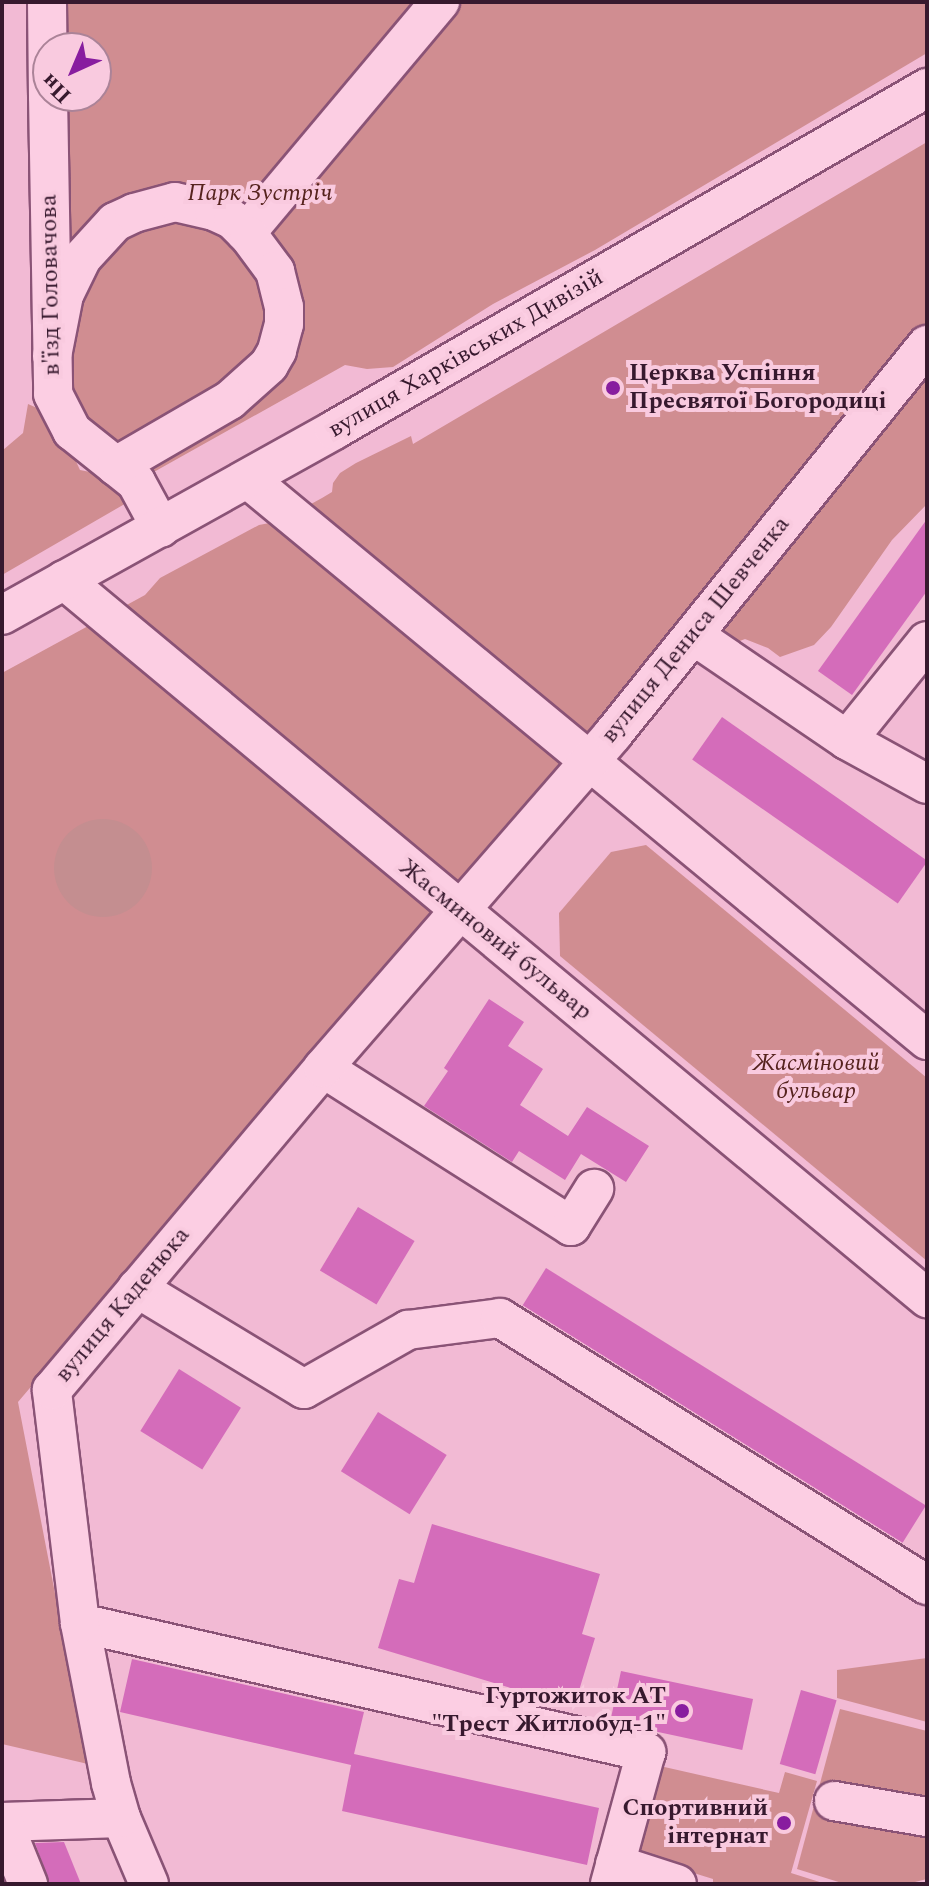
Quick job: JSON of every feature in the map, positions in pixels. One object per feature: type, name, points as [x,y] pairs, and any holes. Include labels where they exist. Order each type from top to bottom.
[{"type":"street","name":"в'їзд Головачова","points":[[47,2],[47,32]]},
{"type":"street","points":[[246,233],[440,2]]},
{"type":"street","name":"вулиця Харківських Дивізій","points":[[2,615],[248,479],[927,88]]},
{"type":"street","name":"в'їзд Головачова","points":[[48,112],[53,394],[72,431],[136,482],[161,528]]},
{"type":"street","points":[[52,356],[64,295],[82,258],[115,222],[175,202],[214,211],[246,233],[275,271],[284,324],[277,351],[263,372],[244,390],[116,466]]},
{"type":"street","name":"вулиця Дениса Шевченка","points":[[461,911],[693,635],[927,345]]},
{"type":"street","points":[[248,479],[927,1040]]},
{"type":"street","name":"Жасминовий бульвар","points":[[64,580],[927,1298]]},
{"type":"street","points":[[693,635],[847,740],[927,784]]},
{"type":"street","points":[[847,740],[927,641]]},
{"type":"street","name":"вулиця Каденюка","points":[[149,1884],[121,1818],[80,1623],[52,1390],[323,1068],[461,911]]},
{"type":"street","points":[[323,1068],[571,1226],[594,1189]]},
{"type":"street","points":[[137,1288],[304,1389],[408,1330],[500,1318],[927,1585]]},
{"type":"street","points":[[80,1623],[646,1752],[612,1874],[677,1884]]},
{"type":"street","points":[[834,1801],[927,1817]]},
{"type":"street","points":[[28,1884],[2,1822],[121,1818]]},
{"type":"green space","name":"Парк Зустріч","points":[[47,2],[927,2],[927,53],[595,250],[493,304],[393,367],[367,369],[345,365],[136,482],[72,431],[49,112],[112,112],[112,32],[48,32]]},
{"type":"green space","points":[[927,142],[927,504],[892,540],[831,627],[814,645],[780,657],[768,648],[745,639],[638,680],[583,736],[18,1402],[88,1764],[2,1744],[2,673],[145,595],[160,578],[259,525],[280,521],[322,498],[332,492],[333,483],[340,473],[356,463],[411,436],[413,444]]},
{"type":"green space","points":[[28,404],[55,416],[80,470],[120,478],[135,498],[2,575],[2,456],[3,450],[23,433]]},
{"type":"green space","name":"Жасміновий бульвар","points":[[646,845],[927,1078],[927,1261],[560,956],[559,913],[611,852]]},
{"type":"green space","points":[[927,1658],[927,1722],[837,1698],[837,1670]]},
{"type":"green space","points":[[840,1709],[927,1731],[927,1879],[907,1884],[845,1884],[797,1869]]},
{"type":"green space","points":[[660,1766],[779,1793],[785,1772],[817,1781],[791,1873],[826,1884],[713,1884],[713,1879],[639,1856]]},
{"type":"shaded area","points":[[93,819],[113,819],[138,833],[149,849],[152,868],[149,887],[138,903],[113,917],[93,917],[76,909],[62,895],[54,878],[54,858],[62,841],[76,827]]},
{"type":"building","points":[[927,519],[927,591],[852,695],[818,671]]},
{"type":"building","points":[[722,717],[927,861],[898,904],[692,760]]},
{"type":"building","points":[[489,999],[524,1022],[508,1046],[543,1069],[520,1105],[568,1136],[587,1107],[649,1146],[626,1182],[581,1154],[565,1180],[519,1151],[512,1162],[424,1106],[448,1071],[444,1068]]},
{"type":"building","points":[[358,1207],[415,1241],[376,1304],[320,1270]]},
{"type":"building","points":[[546,1268],[926,1505],[903,1543],[523,1305]]},
{"type":"building","points":[[179,1369],[241,1408],[202,1470],[140,1431]]},
{"type":"building","points":[[378,1412],[447,1455],[410,1514],[341,1471]]},
{"type":"building","points":[[432,1524],[600,1574],[582,1634],[595,1638],[574,1707],[378,1648],[399,1579],[414,1583]]},
{"type":"building","points":[[132,1659],[364,1712],[354,1754],[599,1808],[587,1865],[342,1811],[351,1765],[120,1712]]},
{"type":"building","name":"Гуртожиток АТ \"Трест Житлобуд-1\"","points":[[621,1671],[753,1699],[742,1750],[610,1722]]},
{"type":"building","points":[[801,1690],[837,1700],[815,1774],[780,1764]]},
{"type":"building","points":[[64,1842],[81,1884],[50,1884],[35,1843]]},
{"type":"place","name":"Церква Успіння Пресвятої Богородиці","points":[[613,388]]},
{"type":"place","name":"Гуртожиток АТ \"Трест Житлобуд-1\"","points":[[682,1711]]},
{"type":"place","name":"Спортивний інтернат","points":[[784,1823]]}]
